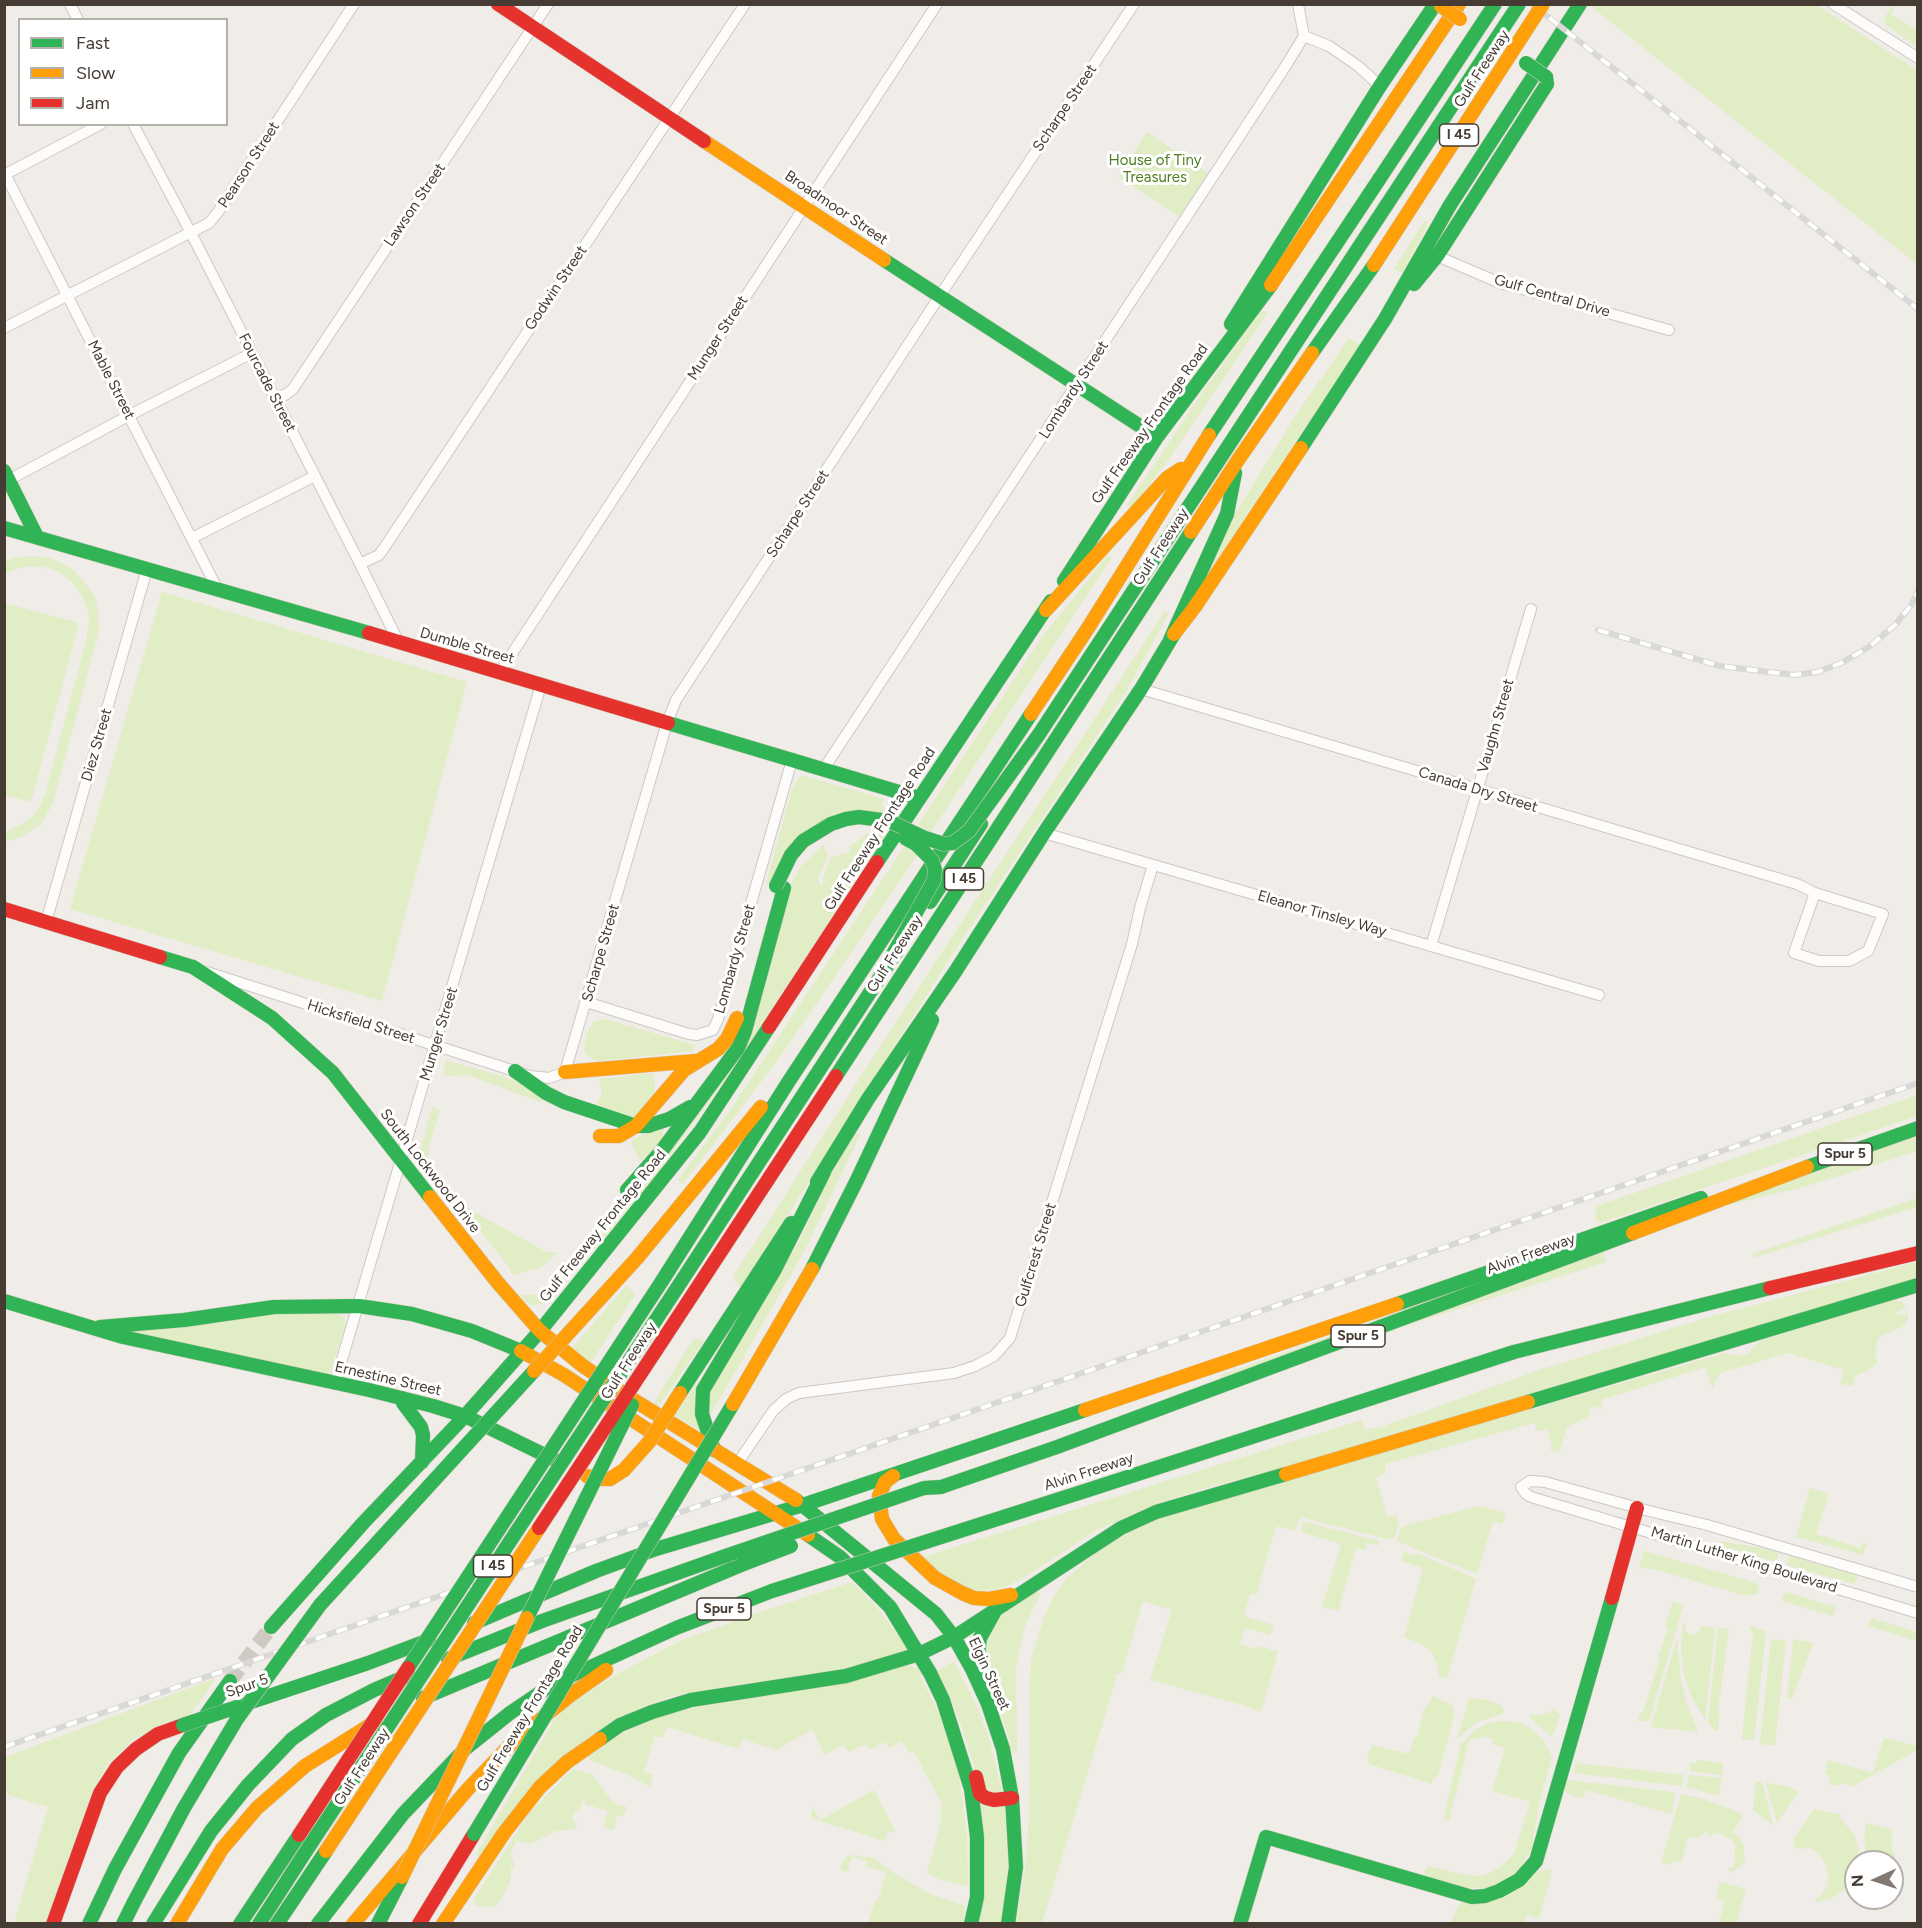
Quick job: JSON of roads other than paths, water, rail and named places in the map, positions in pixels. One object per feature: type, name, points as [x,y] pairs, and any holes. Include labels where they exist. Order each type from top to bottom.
[{"type":"main road","name":"Broadmoor Street","points":[[498,4],[939,297],[1157,437]]},
{"type":"main road","name":"Gulf Freeway Frontage Road","points":[[271,1627],[540,1331],[700,1132],[919,798],[1046,610],[1157,437],[1284,268],[1459,4]]},
{"type":"main road","name":"Gulf Freeway","points":[[240,1923],[662,1281],[789,1081],[1088,628],[1191,462],[1495,4]]},
{"type":"main road","name":"Gulf Freeway","points":[[260,1923],[1518,4]]},
{"type":"main road","name":"Gulf Freeway","points":[[277,1923],[676,1320],[1238,460],[1374,265],[1543,4]]},
{"type":"main road","name":"Gulf Freeway Frontage Road","points":[[649,1442],[824,1172],[868,1099],[955,972],[1044,833],[1141,689],[1170,640],[1237,544],[1385,319],[1450,205],[1580,4]]},
{"type":"main road","points":[[1200,378],[1255,283],[1380,86],[1434,6],[1441,6],[1546,77],[1546,84],[1437,255],[1385,319]]},
{"type":"main road","points":[[1170,640],[1227,514],[1238,460]]},
{"type":"main road","points":[[1046,610],[1167,478],[1191,462]]},
{"type":"main road","points":[[6,478],[37,537]]},
{"type":"main road","name":"Dumble Street","points":[[4,528],[217,588],[919,798]]},
{"type":"main road","points":[[600,1136],[619,1136],[636,1126],[675,1080],[696,1061],[718,1049],[733,1030],[791,855],[803,841],[831,824],[859,817],[889,821],[944,844],[953,843],[969,831],[1038,737]]},
{"type":"main road","points":[[627,1190],[663,1149],[738,1048],[745,1030],[780,887],[801,855],[815,842],[840,830],[863,826],[891,832],[916,844],[932,860],[935,870],[930,890],[887,965]]},
{"type":"main road","name":"South Lockwood Drive","points":[[4,909],[193,967],[272,1018],[333,1073],[498,1283],[540,1331],[612,1386],[803,1505]]},
{"type":"main road","name":"Gulf Freeway Frontage Road","points":[[419,1923],[722,1424],[812,1269],[857,1180],[955,972]]},
{"type":"main road","points":[[565,1071],[696,1061]]},
{"type":"main road","points":[[515,1071],[546,1093],[564,1102],[636,1126],[648,1126],[669,1119],[697,1102]]},
{"type":"main road","points":[[663,1149],[675,1080]]},
{"type":"main road","points":[[123,1923],[184,1808],[237,1719],[320,1605],[638,1257],[755,1113],[789,1081]]},
{"type":"main road","name":"Spur 5","points":[[53,1923],[100,1793],[117,1767],[136,1749],[158,1734],[368,1663],[506,1611],[596,1571],[656,1549],[803,1505],[896,1474],[1211,1368],[1756,1178],[1772,1179],[1917,1128]]},
{"type":"main road","points":[[714,1450],[702,1413],[703,1390],[774,1271],[824,1172]]},
{"type":"main road","name":"Alvin Freeway","points":[[941,1487],[1058,1447],[1658,1224],[1772,1179]]},
{"type":"main road","name":"Alvin Freeway","points":[[676,1628],[772,1591],[1514,1352],[1679,1309],[1917,1254]]},
{"type":"main road","points":[[443,1923],[504,1833],[540,1787],[567,1762],[620,1725],[691,1700],[846,1676],[919,1654],[954,1638],[1121,1528],[1156,1512],[1917,1285]]},
{"type":"main road","name":"Ernestine Street","points":[[4,1300],[123,1337],[402,1398],[465,1416],[598,1479],[610,1479],[624,1470],[649,1442]]},
{"type":"main road","name":"Ernestine Street","points":[[95,1327],[184,1320],[274,1307],[359,1306],[412,1314],[472,1331],[521,1351]]},
{"type":"main road","points":[[378,1923],[438,1807],[576,1516],[676,1320]]},
{"type":"main road","points":[[521,1351],[564,1375],[840,1557],[890,1607],[930,1673],[943,1700],[971,1790],[977,1837],[977,1897],[971,1923]]},
{"type":"main road","points":[[402,1398],[403,1403],[421,1427],[422,1462]]},
{"type":"main road","points":[[896,1474],[885,1482],[879,1496],[882,1519],[894,1539],[935,1578],[974,1598],[997,1599],[1021,1592]]},
{"type":"main road","points":[[153,1923],[211,1831],[248,1785],[292,1739],[326,1715],[374,1690],[506,1635],[897,1497],[924,1488],[941,1487]]},
{"type":"main road","points":[[177,1923],[222,1849],[257,1808],[305,1766],[363,1729],[435,1692],[741,1565],[926,1495],[941,1487]]},
{"type":"main road","name":"Elgin Street","points":[[803,1505],[936,1614],[954,1638],[972,1669],[988,1704],[1004,1756],[1012,1798],[1016,1867],[1008,1923]]},
{"type":"main road","points":[[1240,1923],[1266,1837],[1472,1897],[1499,1892],[1519,1880],[1536,1861],[1547,1827],[1637,1508]]},
{"type":"main road","points":[[996,1609],[980,1638],[978,1655],[981,1670],[1007,1727],[1004,1756]]},
{"type":"main road","points":[[318,1923],[403,1814],[465,1749],[510,1713],[553,1684],[676,1628]]},
{"type":"main road","points":[[353,1923],[467,1790],[517,1738],[613,1665],[676,1628]]},
{"type":"main road","points":[[89,1923],[115,1869],[178,1753],[230,1681]]},
{"type":"main road","points":[[943,1700],[964,1732],[980,1794],[994,1800],[1012,1798]]},
{"type":"street","points":[[70,4],[77,18]]},
{"type":"street","name":"Pearson Street","points":[[4,328],[209,223],[354,4]]},
{"type":"street","name":"Lawson Street","points":[[275,398],[293,389],[548,4]]},
{"type":"street","name":"Godwin Street","points":[[360,564],[379,555],[384,548],[745,4]]},
{"type":"street","name":"Munger Street","points":[[500,672],[937,4]]},
{"type":"street","name":"Scharpe Street","points":[[565,1071],[667,723],[676,700],[939,297],[1134,4]]},
{"type":"street","points":[[1298,4],[1304,36],[1329,46],[1358,66],[1380,86]]},
{"type":"street","points":[[1833,4],[1917,58]]},
{"type":"street","name":"Lombardy Street","points":[[824,770],[1304,36]]},
{"type":"street","points":[[5,174],[97,126]]},
{"type":"street","name":"Fourcade Street","points":[[134,126],[191,232],[399,643]]},
{"type":"street","name":"Mable Street","points":[[5,174],[217,588]]},
{"type":"street","name":"Gulf Central Drive","points":[[1437,255],[1500,283],[1669,330]]},
{"type":"street","points":[[6,478],[252,353]]},
{"type":"street","points":[[192,538],[315,476]]},
{"type":"street","name":"Diez Street","points":[[46,922],[147,569]]},
{"type":"street","name":"Vaughn Street","points":[[1431,946],[1531,609]]},
{"type":"street","name":"Munger Street","points":[[335,1383],[541,685]]},
{"type":"street","name":"Canada Dry Street","points":[[1141,689],[1797,884],[1815,893],[1883,914],[1868,951],[1849,961],[1819,961],[1794,953],[1815,893]]},
{"type":"street","name":"Lombardy Street","points":[[586,1002],[688,1034],[697,1035],[713,1030],[792,760]]},
{"type":"street","name":"Eleanor Tinsley Way","points":[[1044,833],[1599,995]]},
{"type":"street","name":"Gulfcrest Street","points":[[737,1464],[772,1411],[786,1399],[799,1393],[954,1373],[994,1356],[1010,1338],[1132,944],[1153,865]]},
{"type":"street","name":"Hicksfield Street","points":[[193,967],[515,1071],[541,1078],[556,1076],[565,1071]]},
{"type":"street","name":"Martin Luther King Boulevard","points":[[1917,1587],[1707,1525],[1538,1481],[1530,1481],[1521,1487],[1531,1497],[1917,1612]]},
{"type":"street","points":[[1573,1509],[1578,1492]]},
{"type":"tunnel","points":[[230,1681],[271,1627]]},
{"type":"railway","points":[[1532,4],[1918,309]]},
{"type":"railway","points":[[1598,630],[1720,666],[1794,675],[1818,672],[1841,663],[1869,647],[1895,625],[1912,604],[1918,591]]},
{"type":"railway","points":[[4,1747],[1918,1083]]},
{"type":"park label","name":"House of Tiny Treasures","points":[[1155,170]]}]
